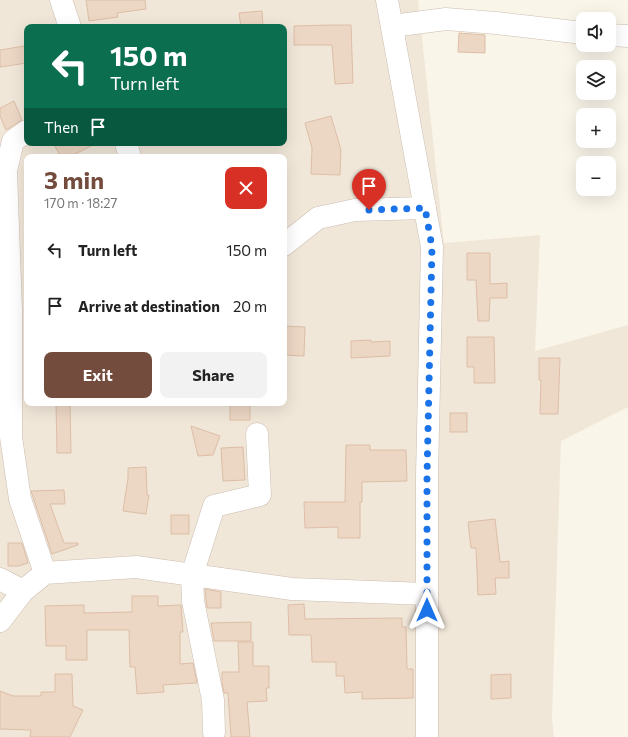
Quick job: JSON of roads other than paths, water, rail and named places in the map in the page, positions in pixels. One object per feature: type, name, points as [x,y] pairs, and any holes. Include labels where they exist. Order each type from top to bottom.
[{"type":"street","points":[[61,0],[69,24]]},
{"type":"street","points":[[387,0],[432,247],[428,367],[427,737]]},
{"type":"street","points":[[392,26],[446,19],[576,32]]},
{"type":"street","points":[[616,35],[628,36]]},
{"type":"street","points":[[24,133],[12,141],[3,171],[11,310],[6,428],[20,499],[44,572]]},
{"type":"street","points":[[287,243],[318,218],[355,210],[425,208]]},
{"type":"street","points":[[214,732],[213,700],[193,601],[192,575],[214,506],[260,495],[258,434]]},
{"type":"street","points":[[0,621],[23,591],[44,572],[136,567],[292,589],[427,594]]},
{"type":"street","points":[[0,579],[23,591]]}]
